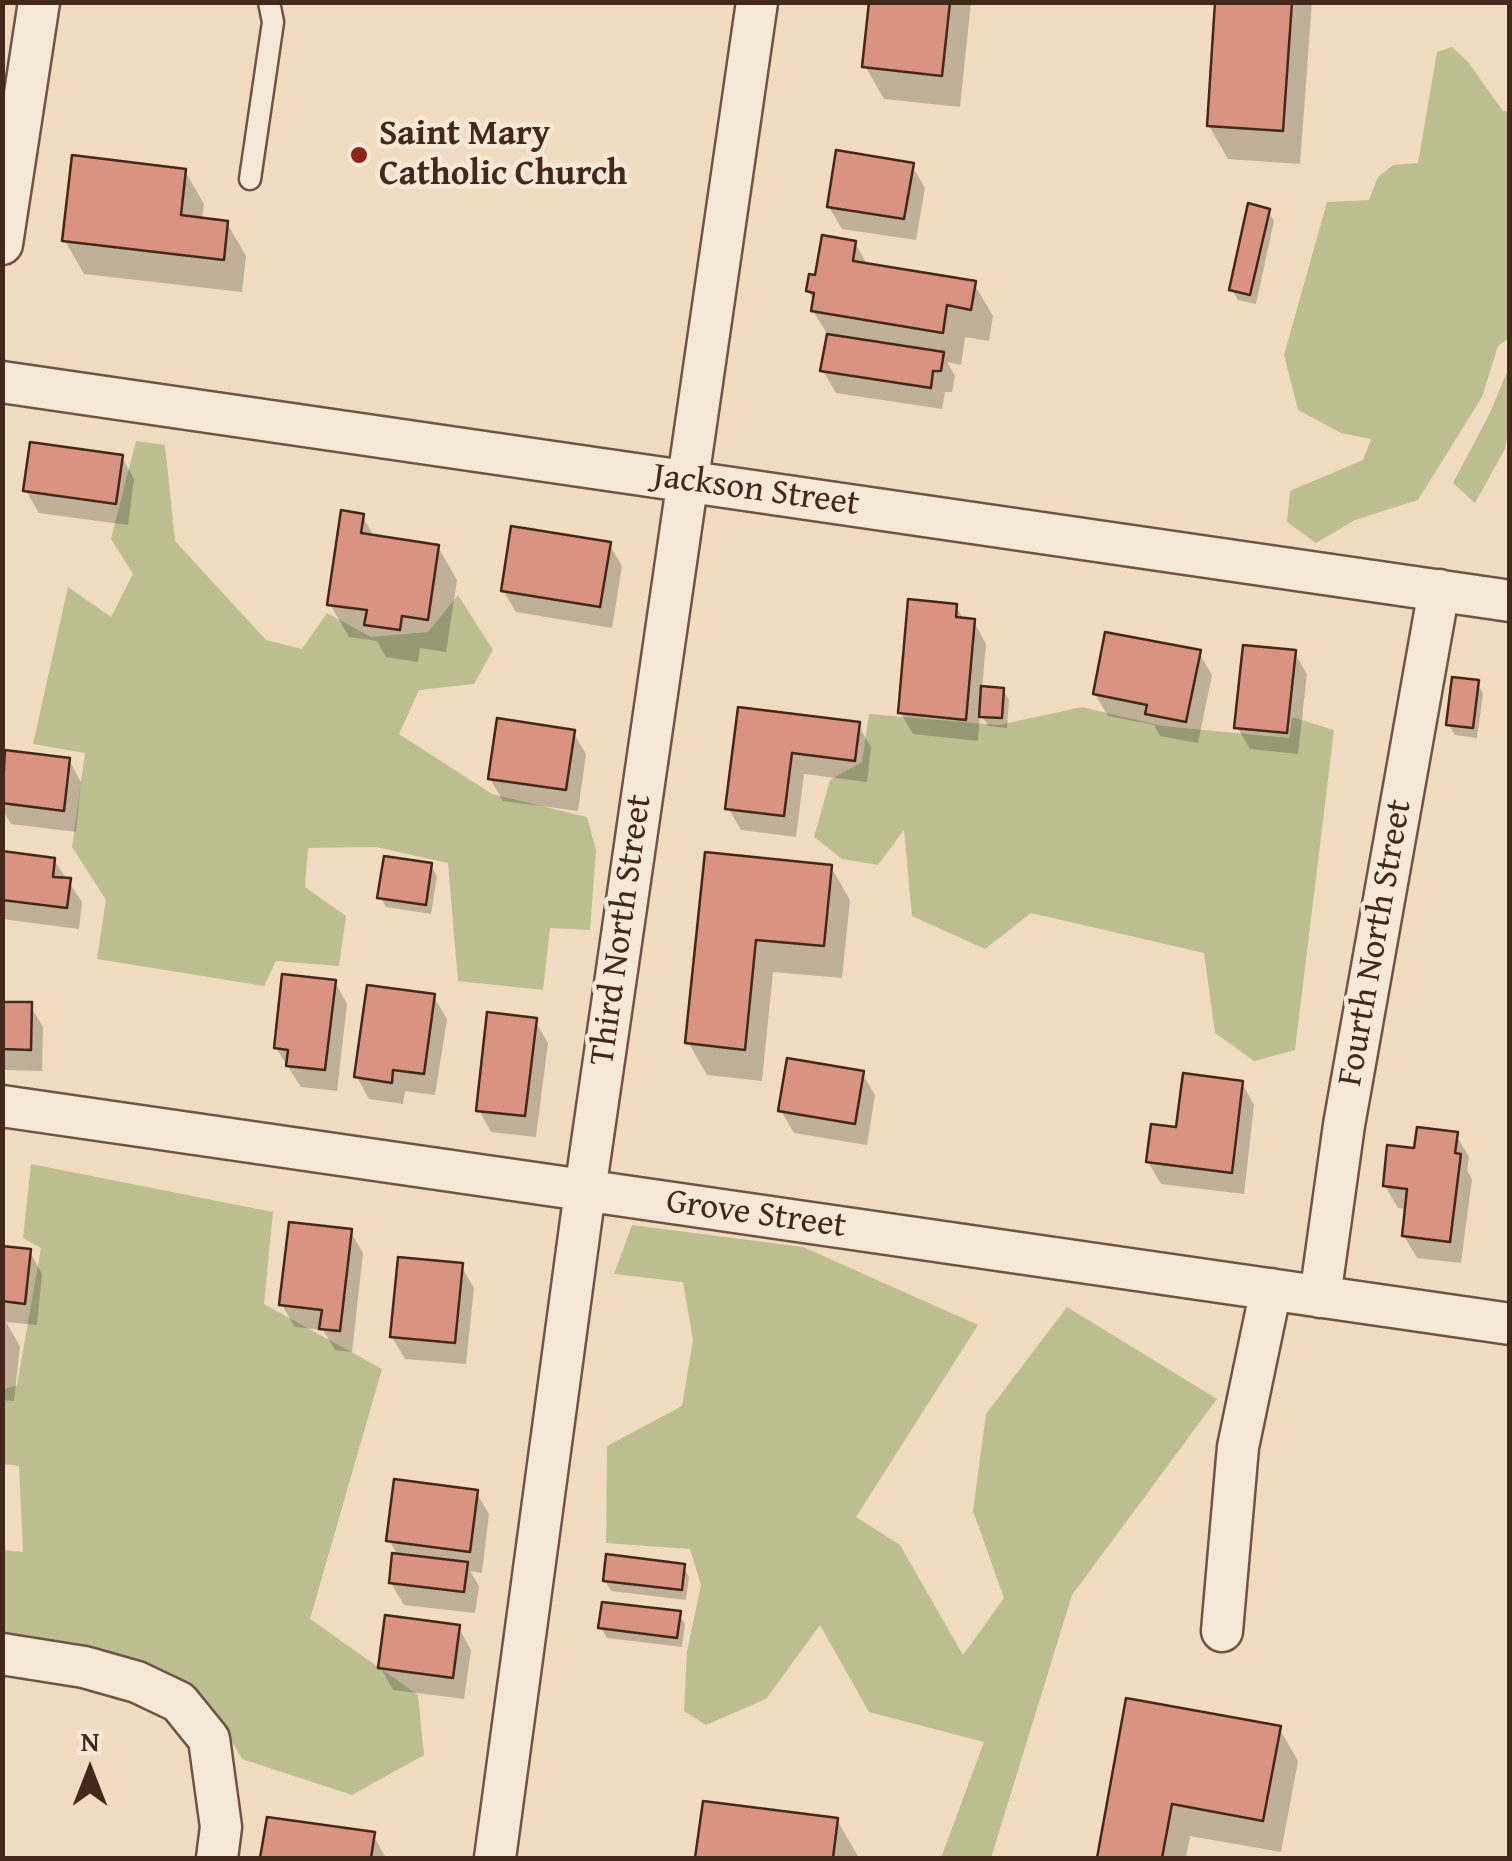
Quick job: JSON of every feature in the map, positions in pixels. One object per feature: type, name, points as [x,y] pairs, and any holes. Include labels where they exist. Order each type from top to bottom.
[{"type":"street","points":[[2,244],[39,2]]},
{"type":"street","name":"Third North Street","points":[[496,1858],[585,1190],[758,2]]},
{"type":"street","name":"Jackson Street","points":[[2,382],[1510,601]]},
{"type":"street","name":"Fourth North Street","points":[[1320,1297],[1344,1125],[1439,590]]},
{"type":"street","name":"Grove Street","points":[[2,1106],[1510,1324]]},
{"type":"street","points":[[1222,1631],[1238,1447],[1272,1289]]},
{"type":"street","points":[[2,1654],[84,1667],[138,1682],[179,1702],[209,1738],[221,1826],[217,1858]]},
{"type":"lane","points":[[250,179],[273,22],[268,2]]},
{"type":"green space","points":[[1452,47],[1468,62],[1503,111],[1509,112],[1509,338],[1498,346],[1482,397],[1418,500],[1355,520],[1316,543],[1287,522],[1290,491],[1363,460],[1371,439],[1341,433],[1298,410],[1284,355],[1327,202],[1369,200],[1378,177],[1393,165],[1418,163],[1437,52]]},
{"type":"green space","points":[[1509,367],[1505,449],[1475,503],[1453,483]]},
{"type":"green space","points":[[136,441],[165,445],[175,541],[266,640],[302,649],[327,613],[371,637],[428,632],[458,595],[493,650],[474,684],[419,690],[399,734],[492,794],[587,817],[596,850],[590,930],[550,928],[543,990],[458,981],[448,863],[376,847],[308,848],[305,887],[346,916],[339,966],[276,961],[264,986],[97,959],[106,900],[72,847],[85,753],[33,744],[68,587],[111,617],[133,574],[111,539]]},
{"type":"green space","points":[[1082,707],[1162,726],[1289,738],[1292,717],[1334,730],[1295,1050],[1254,1061],[1215,1033],[1204,953],[1031,913],[985,949],[912,916],[904,830],[878,865],[842,859],[814,837],[830,780],[862,762],[869,714],[999,725]]},
{"type":"green space","points":[[31,1164],[273,1212],[264,1304],[382,1369],[310,1619],[418,1695],[424,1755],[352,1795],[242,1759],[217,1716],[180,1685],[3,1637],[2,1550],[23,1552],[19,1466],[3,1464],[2,1390],[17,1385],[41,1248],[23,1238]]},
{"type":"green space","points":[[632,1225],[803,1247],[978,1325],[856,1517],[900,1545],[963,1655],[1004,1598],[973,1511],[986,1414],[1067,1307],[1217,1399],[1072,1595],[991,1858],[941,1858],[984,1742],[869,1712],[820,1625],[766,1699],[706,1725],[684,1711],[687,1651],[701,1585],[690,1549],[606,1543],[607,1446],[682,1406],[693,1340],[683,1282],[614,1274]]},
{"type":"building","points":[[869,2],[950,2],[942,76],[862,67]]},
{"type":"building","points":[[1215,2],[1292,2],[1283,131],[1207,126]]},
{"type":"building","points":[[836,150],[914,163],[904,219],[827,207]]},
{"type":"building","points":[[72,155],[186,169],[181,215],[228,221],[224,260],[62,241]]},
{"type":"building","points":[[1248,203],[1270,209],[1250,295],[1229,290]]},
{"type":"building","points":[[822,235],[856,241],[853,261],[976,281],[971,310],[947,305],[943,333],[811,311],[814,293],[806,291],[809,274],[815,275]]},
{"type":"building","points":[[827,334],[944,352],[941,371],[933,371],[931,388],[820,371]]},
{"type":"building","points":[[30,442],[123,455],[116,504],[23,491]]},
{"type":"building","points":[[341,510],[364,514],[361,533],[439,545],[428,620],[402,616],[400,630],[364,625],[367,610],[327,605]]},
{"type":"building","points":[[511,526],[611,542],[600,607],[501,591]]},
{"type":"building","points":[[908,599],[957,604],[956,617],[975,619],[966,720],[898,713]]},
{"type":"building","points":[[1105,632],[1201,650],[1186,722],[1145,714],[1147,705],[1093,694]]},
{"type":"building","points":[[1243,645],[1296,650],[1287,733],[1234,728]]},
{"type":"building","points":[[1452,677],[1479,680],[1473,728],[1446,725]]},
{"type":"building","points":[[981,686],[1004,688],[1002,718],[979,717]]},
{"type":"building","points":[[738,707],[860,722],[855,761],[792,753],[784,816],[725,809]]},
{"type":"building","points":[[497,718],[575,730],[566,790],[488,779]]},
{"type":"building","points":[[5,750],[70,758],[64,811],[2,803]]},
{"type":"building","points":[[2,851],[55,858],[53,877],[71,878],[67,908],[2,900]]},
{"type":"building","points":[[705,852],[832,865],[824,946],[756,940],[745,1050],[685,1043]]},
{"type":"building","points":[[384,856],[432,863],[426,905],[377,898]]},
{"type":"building","points":[[282,974],[336,980],[325,1070],[286,1066],[288,1050],[274,1048]]},
{"type":"building","points":[[367,985],[435,994],[424,1074],[393,1070],[392,1083],[354,1077]]},
{"type":"building","points":[[2,1002],[32,1002],[31,1050],[2,1049]]},
{"type":"building","points":[[487,1012],[537,1018],[525,1116],[476,1111]]},
{"type":"building","points":[[787,1058],[864,1071],[855,1124],[778,1111]]},
{"type":"building","points":[[1183,1073],[1243,1081],[1232,1173],[1146,1162],[1151,1124],[1176,1127]]},
{"type":"building","points":[[1417,1127],[1458,1132],[1455,1153],[1461,1154],[1450,1242],[1402,1236],[1407,1189],[1383,1186],[1387,1145],[1414,1148]]},
{"type":"building","points":[[289,1222],[352,1229],[340,1331],[319,1329],[322,1310],[279,1305]]},
{"type":"building","points":[[2,1246],[31,1249],[25,1304],[2,1301]]},
{"type":"building","points":[[398,1257],[463,1263],[455,1343],[390,1337]]},
{"type":"building","points":[[394,1479],[478,1490],[470,1552],[386,1541]]},
{"type":"building","points":[[392,1553],[468,1562],[464,1592],[389,1583]]},
{"type":"building","points":[[606,1554],[685,1564],[682,1590],[603,1581]]},
{"type":"building","points":[[602,1602],[681,1611],[677,1638],[598,1628]]},
{"type":"building","points":[[385,1615],[460,1625],[453,1678],[378,1668]]},
{"type":"building","points":[[1126,1698],[1281,1726],[1263,1821],[1172,1804],[1162,1858],[1097,1858]]},
{"type":"building","points":[[703,1801],[838,1818],[833,1858],[695,1858]]},
{"type":"building","points":[[267,1817],[375,1832],[371,1858],[260,1858]]},
{"type":"place","name":"Saint Mary Catholic Church","points":[[359,155]]}]
